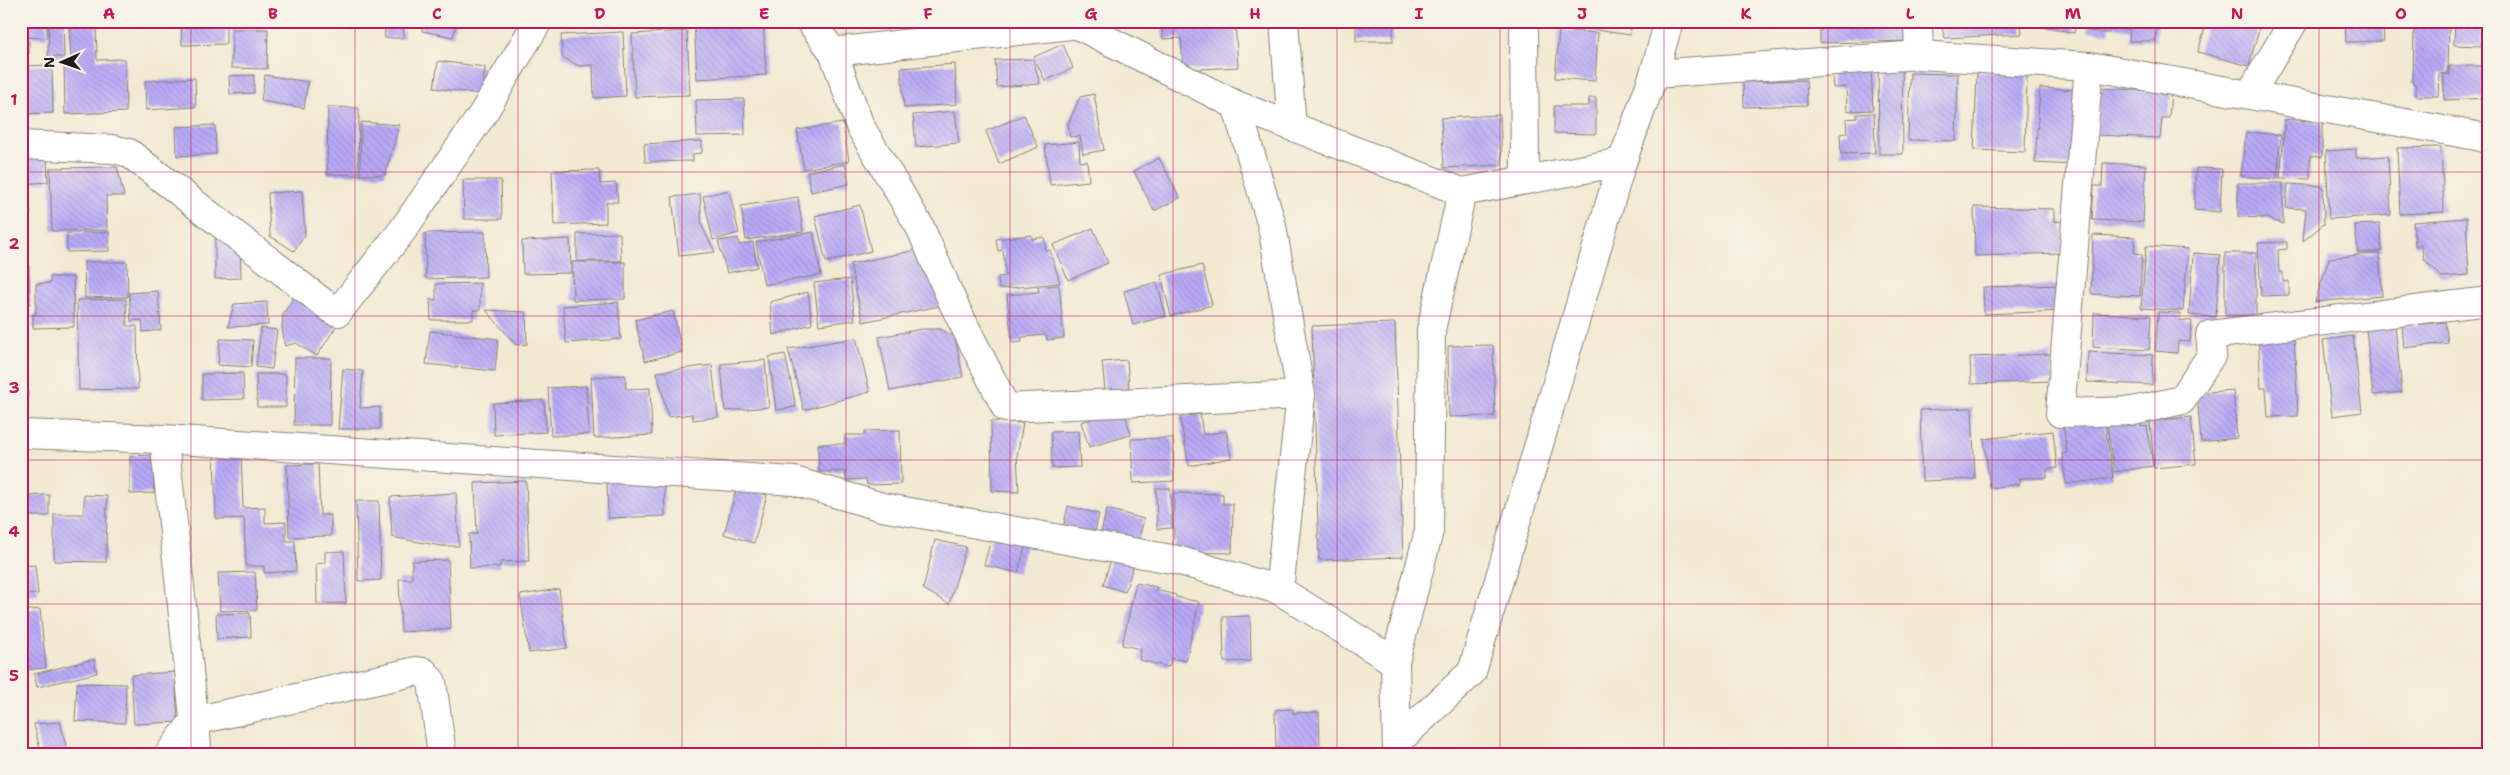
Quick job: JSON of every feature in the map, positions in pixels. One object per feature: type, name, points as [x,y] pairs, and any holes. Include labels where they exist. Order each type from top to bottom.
[{"type":"street","points":[[21,145],[114,149],[129,153],[334,312],[338,312],[402,231],[472,131],[538,21]]},
{"type":"street","points":[[810,21],[832,52],[860,126],[920,227],[954,305],[1006,408],[1301,395]]},
{"type":"street","points":[[832,52],[1071,23],[1102,21]]},
{"type":"street","points":[[1284,21],[1292,127]]},
{"type":"street","points":[[1524,21],[1525,180]]},
{"type":"street","points":[[1397,748],[1472,672],[1622,162],[1654,74],[1669,21]]},
{"type":"street","points":[[1918,21],[1919,55]]},
{"type":"street","points":[[2250,94],[2294,21]]},
{"type":"street","points":[[1071,23],[1236,105],[1462,192],[1622,162]]},
{"type":"street","points":[[1654,74],[1919,55],[2089,66],[2482,136],[2489,141]]},
{"type":"street","points":[[2089,66],[2060,413],[2125,412],[2182,400],[2212,354],[2210,335],[2489,301]]},
{"type":"street","points":[[1236,105],[1272,226],[1301,395],[1279,590]]},
{"type":"street","points":[[1397,748],[1395,662],[1429,531],[1431,330],[1462,192]]},
{"type":"street","points":[[21,434],[164,439],[794,481],[882,507],[1177,560],[1279,590],[1395,662]]},
{"type":"street","points":[[164,439],[198,754]]},
{"type":"street","points":[[169,754],[194,721],[417,671],[424,672],[432,682],[442,754]]},
{"type":"building","points":[[21,21],[47,21],[47,38],[21,37]]},
{"type":"building","points":[[49,21],[63,21],[64,57],[48,57]]},
{"type":"building","points":[[69,21],[96,21],[97,60],[125,59],[126,112],[65,114],[64,60],[71,60]]},
{"type":"building","points":[[181,21],[226,21],[226,44],[182,45]]},
{"type":"building","points":[[348,21],[382,21],[382,24],[348,26]]},
{"type":"building","points":[[384,21],[403,21],[404,38],[385,38]]},
{"type":"building","points":[[422,21],[457,21],[453,37],[422,31]]},
{"type":"building","points":[[694,21],[763,21],[766,75],[697,79]]},
{"type":"building","points":[[923,21],[942,21],[942,23],[924,25]]},
{"type":"building","points":[[1141,21],[1235,21],[1238,67],[1183,70],[1181,38],[1163,39],[1162,23],[1142,25]]},
{"type":"building","points":[[1356,21],[1393,21],[1393,41],[1356,41]]},
{"type":"building","points":[[1549,21],[1632,21],[1630,35],[1549,23]]},
{"type":"building","points":[[1721,21],[1755,21],[1752,28]]},
{"type":"building","points":[[1820,21],[1911,21],[1912,41],[1820,43]]},
{"type":"building","points":[[1940,21],[2021,21],[2022,34],[1945,38]]},
{"type":"building","points":[[2037,21],[2077,21],[2074,33],[2036,24]]},
{"type":"building","points":[[2089,21],[2159,21],[2155,41],[2129,41],[2130,30],[2110,26],[2109,33],[2087,31]]},
{"type":"building","points":[[2167,21],[2200,21],[2199,29],[2166,23]]},
{"type":"building","points":[[2207,21],[2248,21],[2260,25],[2249,66],[2198,52]]},
{"type":"building","points":[[2345,21],[2383,21],[2384,41],[2346,42]]},
{"type":"building","points":[[2414,21],[2449,21],[2448,73],[2439,74],[2438,96],[2416,96],[2416,84],[2413,84]]},
{"type":"building","points":[[2455,21],[2482,21],[2481,46],[2454,45]]},
{"type":"building","points":[[232,29],[268,29],[267,69],[231,68]]},
{"type":"building","points":[[1559,30],[1598,33],[1595,81],[1555,78]]},
{"type":"building","points":[[687,31],[690,95],[635,97],[632,34]]},
{"type":"building","points":[[623,32],[626,96],[594,98],[593,65],[579,66],[562,57],[561,35]]},
{"type":"building","points":[[21,41],[29,41],[29,54],[21,62]]},
{"type":"building","points":[[1063,44],[1073,68],[1045,81],[1034,57]]},
{"type":"building","points":[[1033,59],[1040,84],[997,87],[995,60]]},
{"type":"building","points":[[438,61],[485,67],[481,94],[434,88]]},
{"type":"building","points":[[1902,61],[1903,154],[1879,154],[1878,62]]},
{"type":"building","points":[[955,64],[957,104],[904,108],[901,68]]},
{"type":"building","points":[[52,65],[53,113],[22,114],[21,66]]},
{"type":"building","points":[[1871,65],[1873,110],[1847,111],[1846,87],[1833,88],[1832,74]]},
{"type":"building","points":[[2449,66],[2489,66],[2489,98],[2444,100],[2444,74],[2450,75]]},
{"type":"building","points":[[1977,72],[2027,74],[2025,152],[1974,150]]},
{"type":"building","points":[[1910,73],[1958,74],[1956,141],[1908,140]]},
{"type":"building","points":[[254,75],[254,93],[230,94],[229,76]]},
{"type":"building","points":[[265,75],[308,82],[304,108],[261,101]]},
{"type":"building","points":[[195,78],[196,107],[146,110],[145,81]]},
{"type":"building","points":[[1806,80],[1807,105],[1744,107],[1743,82]]},
{"type":"building","points":[[2040,88],[2079,90],[2075,165],[2035,163]]},
{"type":"building","points":[[2100,88],[2171,92],[2169,118],[2162,118],[2160,138],[2097,135]]},
{"type":"building","points":[[1094,94],[1104,150],[1083,154],[1080,136],[1070,137],[1068,124],[1080,97]]},
{"type":"building","points":[[1589,98],[1596,98],[1596,134],[1554,133],[1554,106],[1589,106]]},
{"type":"building","points":[[744,99],[745,135],[697,136],[696,100]]},
{"type":"building","points":[[328,107],[359,108],[358,175],[327,174]]},
{"type":"building","points":[[955,111],[959,143],[916,147],[913,115]]},
{"type":"building","points":[[1874,113],[1875,153],[1841,154],[1840,134],[1847,133],[1846,119],[1857,118],[1857,114]]},
{"type":"building","points":[[1024,115],[1038,147],[999,164],[986,131]]},
{"type":"building","points":[[1500,115],[1502,165],[1444,168],[1441,118]]},
{"type":"building","points":[[2285,119],[2322,122],[2322,157],[2310,156],[2310,179],[2280,178]]},
{"type":"building","points":[[361,122],[399,125],[385,175],[360,175]]},
{"type":"building","points":[[843,123],[849,161],[804,169],[797,130]]},
{"type":"building","points":[[215,125],[216,154],[177,156],[176,127]]},
{"type":"building","points":[[2246,132],[2281,135],[2277,179],[2241,176]]},
{"type":"building","points":[[702,141],[702,153],[693,154],[693,161],[645,162],[644,144]]},
{"type":"building","points":[[1079,142],[1080,162],[1087,161],[1089,181],[1050,185],[1045,145]]},
{"type":"building","points":[[2441,147],[2444,212],[2400,214],[2397,148]]},
{"type":"building","points":[[2356,149],[2356,158],[2388,156],[2391,215],[2329,219],[2326,151]]},
{"type":"building","points":[[47,155],[48,182],[21,184],[21,156]]},
{"type":"building","points":[[1159,158],[1180,198],[1154,211],[1134,171]]},
{"type":"building","points":[[2103,163],[2146,165],[2143,222],[2092,220],[2094,186],[2102,186]]},
{"type":"building","points":[[845,164],[849,184],[811,192],[807,172]]},
{"type":"building","points":[[117,167],[124,196],[106,196],[107,230],[52,231],[50,168]]},
{"type":"building","points":[[2196,168],[2222,169],[2220,212],[2194,210]]},
{"type":"building","points":[[599,170],[600,184],[616,183],[618,202],[606,202],[606,223],[554,225],[552,171]]},
{"type":"building","points":[[463,180],[501,180],[502,219],[464,219]]},
{"type":"building","points":[[2238,183],[2283,183],[2283,224],[2266,218],[2238,217]]},
{"type":"building","points":[[2288,184],[2323,186],[2324,224],[2303,241],[2306,209],[2286,208]]},
{"type":"building","points":[[729,190],[739,233],[713,240],[703,196]]},
{"type":"building","points":[[302,191],[305,235],[294,251],[270,236],[268,193]]},
{"type":"building","points":[[700,194],[702,226],[715,252],[679,256],[672,197]]},
{"type":"building","points":[[798,197],[803,232],[746,240],[741,206]]},
{"type":"building","points":[[860,205],[871,251],[826,262],[815,216]]},
{"type":"building","points":[[1974,207],[2054,209],[2054,222],[2062,221],[2063,253],[1975,256]]},
{"type":"building","points":[[21,209],[31,211],[27,226],[21,225]]},
{"type":"building","points":[[2466,218],[2469,275],[2442,277],[2424,259],[2421,245],[2415,246],[2413,222]]},
{"type":"building","points":[[2380,224],[2382,251],[2358,253],[2355,225]]},
{"type":"building","points":[[21,228],[26,228],[28,263],[21,263]]},
{"type":"building","points":[[1093,228],[1108,263],[1068,280],[1053,245]]},
{"type":"building","points":[[109,232],[109,251],[67,252],[67,233]]},
{"type":"building","points":[[485,232],[486,277],[426,279],[425,233]]},
{"type":"building","points":[[813,232],[821,275],[764,285],[756,242]]},
{"type":"building","points":[[620,233],[621,261],[577,261],[577,234]]},
{"type":"building","points":[[1032,235],[1032,239],[1044,237],[1046,251],[1050,250],[1060,283],[999,289],[998,277],[1006,276],[1003,250],[998,251],[996,239]]},
{"type":"building","points":[[2093,235],[2135,237],[2134,253],[2142,254],[2140,296],[2091,294]]},
{"type":"building","points":[[240,238],[241,278],[215,279],[215,239]]},
{"type":"building","points":[[738,238],[739,245],[753,242],[757,267],[727,273],[718,241]]},
{"type":"building","points":[[570,239],[571,273],[523,274],[522,241]]},
{"type":"building","points":[[2287,242],[2287,249],[2278,250],[2279,272],[2283,272],[2283,282],[2289,281],[2289,295],[2261,296],[2258,243]]},
{"type":"building","points":[[2146,246],[2188,249],[2183,311],[2141,308]]},
{"type":"building","points":[[926,248],[939,306],[863,322],[850,264]]},
{"type":"building","points":[[2193,253],[2220,255],[2216,317],[2189,315]]},
{"type":"building","points":[[2225,253],[2256,253],[2256,315],[2225,315]]},
{"type":"building","points":[[2379,253],[2382,296],[2315,302],[2329,258]]},
{"type":"building","points":[[84,262],[127,262],[128,297],[85,298]]},
{"type":"building","points":[[572,262],[625,262],[625,299],[573,300]]},
{"type":"building","points":[[21,265],[29,265],[30,304],[21,304]]},
{"type":"building","points":[[1202,265],[1212,305],[1171,316],[1161,275]]},
{"type":"building","points":[[50,277],[73,277],[74,327],[33,328],[33,314],[36,314],[36,284],[50,283]]},
{"type":"building","points":[[850,279],[855,320],[819,325],[814,283]]},
{"type":"building","points":[[1157,282],[1166,316],[1133,325],[1124,291]]},
{"type":"building","points":[[480,283],[480,310],[473,310],[473,320],[431,320],[430,299],[436,300],[436,284]]},
{"type":"building","points":[[1059,285],[1064,338],[1047,340],[1046,335],[1022,337],[1022,342],[1012,343],[1007,295],[1039,292],[1038,287]]},
{"type":"building","points":[[2064,285],[2065,311],[1984,314],[1983,287]]},
{"type":"building","points":[[158,291],[161,330],[143,332],[142,320],[131,321],[129,293]]},
{"type":"building","points":[[808,292],[812,324],[773,335],[770,302]]},
{"type":"building","points":[[296,294],[339,322],[317,356],[296,343],[285,346],[282,328],[283,314]]},
{"type":"building","points":[[126,299],[127,326],[137,326],[138,389],[79,390],[77,300]]},
{"type":"building","points":[[267,302],[268,325],[228,327],[234,304]]},
{"type":"building","points":[[618,302],[621,339],[566,343],[563,306]]},
{"type":"building","points":[[486,310],[526,312],[527,344],[516,345]]},
{"type":"building","points":[[2489,310],[2489,348],[2485,349],[2480,311]]},
{"type":"building","points":[[673,311],[682,352],[645,361],[635,320]]},
{"type":"building","points":[[2158,312],[2180,313],[2180,320],[2192,321],[2190,342],[2178,341],[2177,353],[2155,351]]},
{"type":"building","points":[[2094,313],[2151,316],[2149,350],[2093,347]]},
{"type":"building","points":[[2445,322],[2448,343],[2404,348],[2402,326]]},
{"type":"building","points":[[1395,323],[1403,557],[1319,560],[1312,326]]},
{"type":"building","points":[[2395,326],[2402,392],[2373,395],[2366,329]]},
{"type":"building","points":[[261,328],[277,330],[272,369],[256,367]]},
{"type":"building","points":[[922,329],[940,329],[955,337],[963,377],[890,391],[879,337]]},
{"type":"building","points":[[430,331],[498,339],[495,371],[426,364]]},
{"type":"building","points":[[2294,333],[2298,416],[2268,417],[2266,388],[2261,388],[2258,334]]},
{"type":"building","points":[[2353,336],[2362,412],[2332,416],[2323,340]]},
{"type":"building","points":[[856,338],[870,392],[804,410],[788,349]]},
{"type":"building","points":[[220,339],[253,340],[251,367],[218,365]]},
{"type":"building","points":[[1493,345],[1495,416],[1449,417],[1448,346]]},
{"type":"building","points":[[2088,352],[2153,355],[2152,385],[2087,382]]},
{"type":"building","points":[[785,354],[796,407],[776,410],[769,357]]},
{"type":"building","points":[[2051,354],[2052,381],[1971,384],[1970,357]]},
{"type":"building","points":[[21,358],[27,358],[28,403],[21,403]]},
{"type":"building","points":[[295,358],[331,358],[330,425],[294,425]]},
{"type":"building","points":[[765,360],[769,407],[725,411],[721,364]]},
{"type":"building","points":[[1127,360],[1129,388],[1105,390],[1102,362]]},
{"type":"building","points":[[712,365],[718,417],[693,420],[692,414],[668,417],[657,372]]},
{"type":"building","points":[[343,369],[363,371],[360,408],[380,407],[380,429],[338,429]]},
{"type":"building","points":[[243,373],[244,399],[202,400],[202,374]]},
{"type":"building","points":[[256,374],[286,374],[286,407],[257,407]]},
{"type":"building","points":[[625,375],[626,389],[650,388],[652,435],[594,438],[591,377]]},
{"type":"building","points":[[586,386],[589,434],[551,436],[548,388]]},
{"type":"building","points":[[2233,390],[2237,438],[2201,442],[2197,393]]},
{"type":"building","points":[[544,400],[546,432],[494,435],[493,403]]},
{"type":"building","points":[[1972,408],[1975,479],[1922,481],[1920,410]]},
{"type":"building","points":[[1124,410],[1131,435],[1089,447],[1081,422]]},
{"type":"building","points":[[1200,414],[1203,435],[1226,431],[1231,458],[1189,466],[1180,417]]},
{"type":"building","points":[[2191,417],[2196,464],[2154,468],[2150,421]]},
{"type":"building","points":[[2104,418],[2113,478],[2066,484],[2062,454],[2067,453],[2063,424]]},
{"type":"building","points":[[2140,420],[2141,427],[2147,426],[2153,466],[2114,472],[2107,425]]},
{"type":"building","points":[[991,421],[1023,423],[1017,456],[1019,492],[992,491]]},
{"type":"building","points":[[900,430],[901,484],[867,485],[866,479],[846,480],[845,471],[819,472],[818,444],[845,444],[845,435],[865,435],[865,431]]},
{"type":"building","points":[[1078,431],[1080,467],[1052,468],[1051,432]]},
{"type":"building","points":[[2053,431],[2057,468],[2047,469],[2047,478],[2020,478],[2020,484],[1990,488],[1984,439]]},
{"type":"building","points":[[1173,438],[1174,481],[1133,483],[1131,439]]},
{"type":"building","points":[[241,452],[243,508],[265,507],[265,523],[286,522],[286,541],[295,541],[296,571],[264,573],[264,566],[246,566],[244,518],[216,519],[214,453]]},
{"type":"building","points":[[153,455],[154,493],[130,494],[130,456]]},
{"type":"building","points":[[318,464],[320,515],[331,515],[331,536],[289,537],[287,465]]},
{"type":"building","points":[[664,475],[665,516],[608,518],[607,477]]},
{"type":"building","points":[[526,481],[529,561],[500,562],[500,567],[470,568],[469,534],[477,534],[475,483]]},
{"type":"building","points":[[737,486],[767,495],[754,543],[724,534]]},
{"type":"building","points":[[1156,488],[1170,488],[1172,528],[1157,529]]},
{"type":"building","points":[[456,493],[459,546],[441,546],[392,537],[390,497]]},
{"type":"building","points":[[1174,493],[1223,494],[1223,504],[1233,504],[1232,553],[1173,552]]},
{"type":"building","points":[[49,495],[49,516],[21,516],[21,496]]},
{"type":"building","points":[[84,495],[107,496],[106,562],[54,561],[54,514],[84,514]]},
{"type":"building","points":[[356,501],[379,501],[381,580],[358,581]]},
{"type":"building","points":[[1068,506],[1099,514],[1094,536],[1063,528]]},
{"type":"building","points":[[1107,509],[1144,519],[1138,542],[1101,532]]},
{"type":"building","points":[[993,532],[1027,540],[1018,573],[984,565]]},
{"type":"building","points":[[935,540],[966,547],[949,604],[923,589]]},
{"type":"building","points":[[344,551],[346,603],[317,604],[316,564],[325,563],[325,552]]},
{"type":"building","points":[[1112,556],[1134,563],[1125,592],[1103,585]]},
{"type":"building","points":[[448,560],[451,629],[401,632],[399,579],[412,579],[412,561]]},
{"type":"building","points":[[35,565],[38,594],[21,595],[21,566]]},
{"type":"building","points":[[255,572],[257,610],[220,611],[218,573]]},
{"type":"building","points":[[1136,583],[1157,587],[1156,590],[1199,602],[1186,661],[1171,658],[1169,667],[1139,660],[1141,649],[1122,645]]},
{"type":"building","points":[[559,589],[567,648],[529,653],[520,595]]},
{"type":"building","points":[[40,609],[46,668],[21,670],[21,611]]},
{"type":"building","points":[[250,613],[251,637],[217,639],[216,614]]},
{"type":"building","points":[[1250,616],[1251,661],[1224,662],[1223,617]]},
{"type":"building","points":[[94,659],[97,673],[37,687],[34,674]]},
{"type":"building","points":[[175,672],[178,722],[134,724],[131,675]]},
{"type":"building","points":[[77,683],[126,684],[125,723],[75,721]]},
{"type":"building","points":[[1293,709],[1293,713],[1319,712],[1320,747],[1276,748],[1275,710]]},
{"type":"building","points":[[60,722],[68,754],[41,754],[34,724]]},
{"type":"building","points":[[1307,750],[1308,754],[1257,754],[1257,752]]}]
